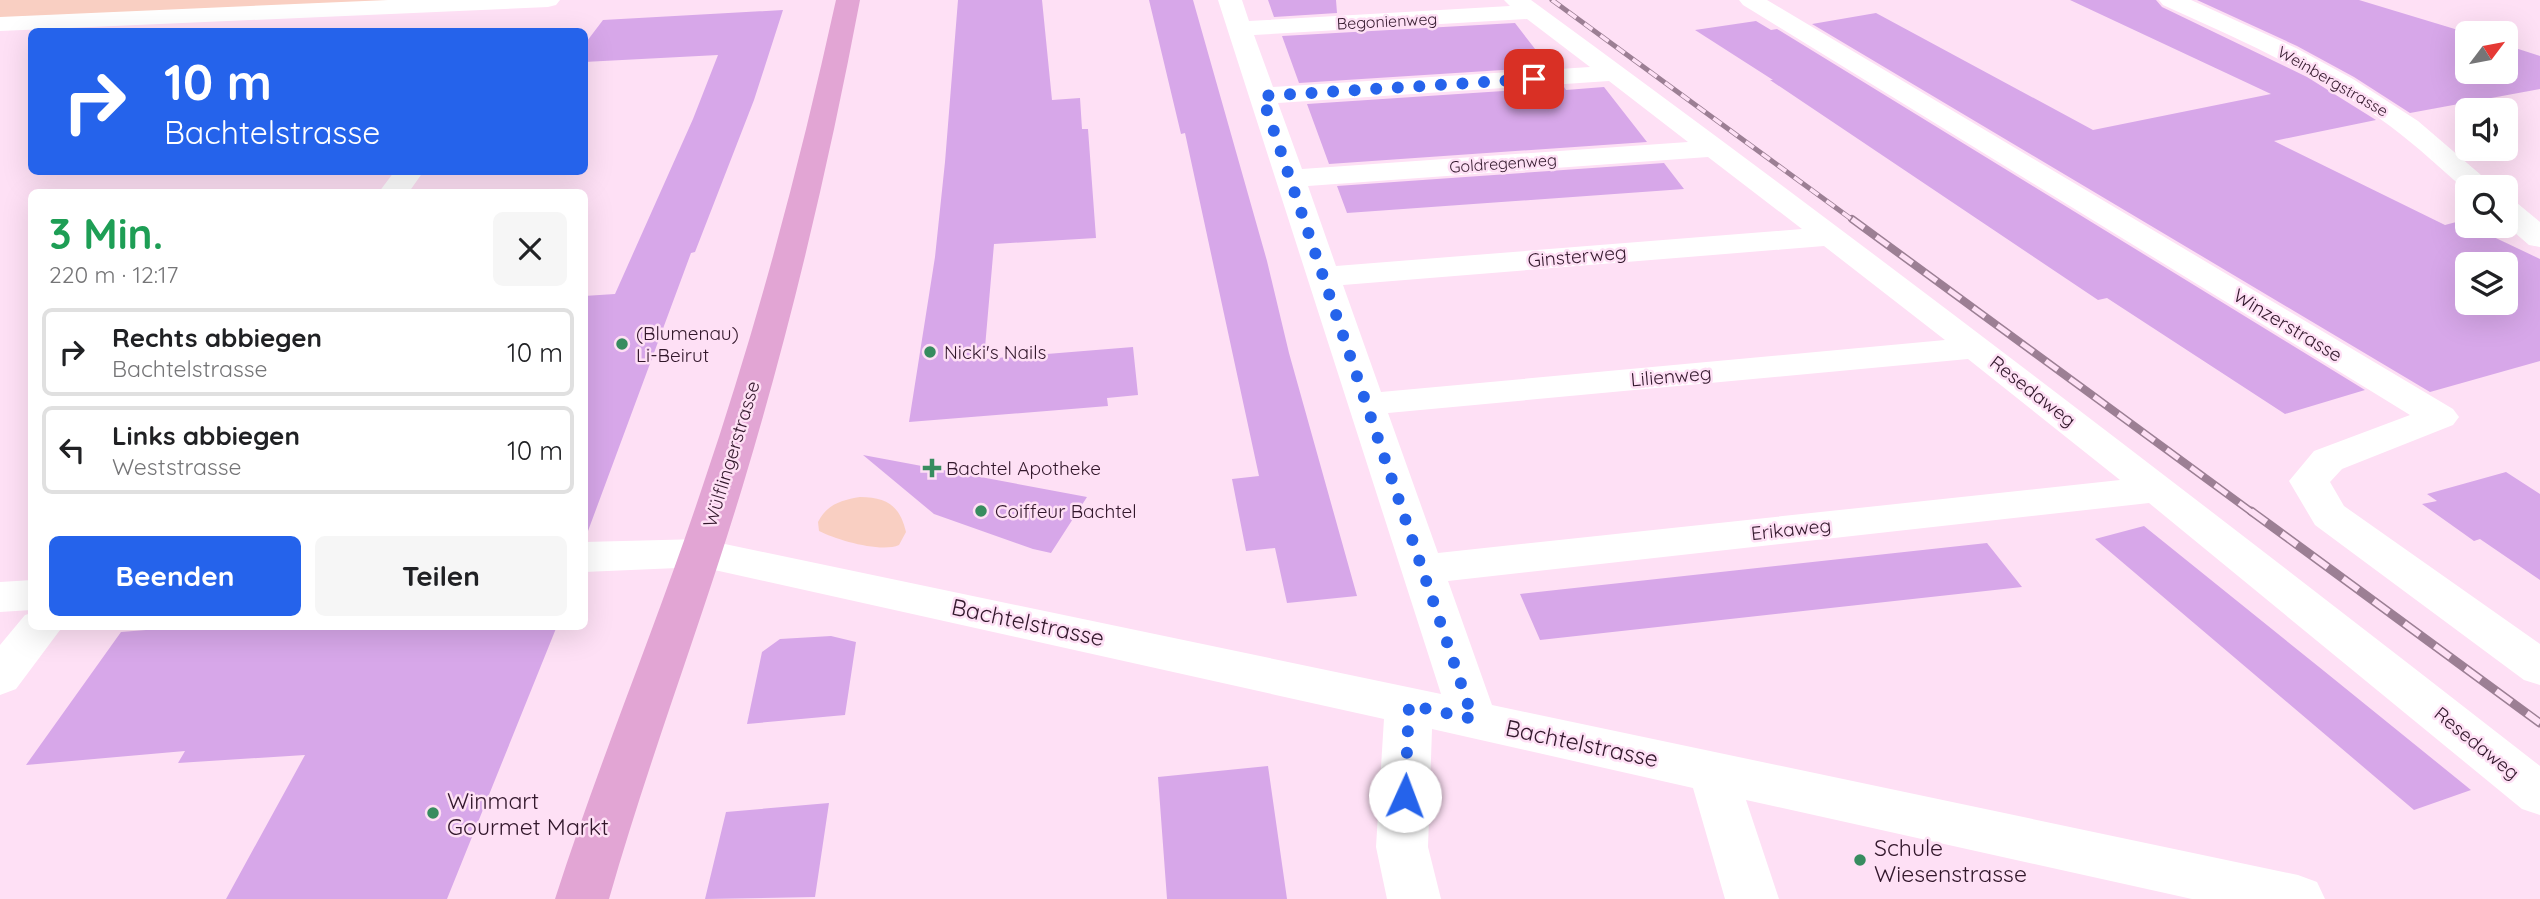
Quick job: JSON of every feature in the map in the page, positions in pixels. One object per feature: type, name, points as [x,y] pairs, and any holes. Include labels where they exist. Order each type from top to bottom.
[{"type":"main road","name":"Wülflingerstrasse","points":[[582,899],[701,553],[786,273],[826,113],[848,0]]},
{"type":"street","points":[[0,24],[548,0]]},
{"type":"street","name":"Winzerstrasse","points":[[1751,0],[2440,417],[2328,460],[2309,481],[2329,515],[2540,668]]},
{"type":"street","name":"Weinbergstrasse","points":[[2171,0],[2244,32],[2331,77],[2398,119],[2466,175]]},
{"type":"street","points":[[509,21],[522,1]]},
{"type":"street","name":"Begonienweg","points":[[1235,15],[1525,6]]},
{"type":"street","name":"Resedaweg","points":[[1525,6],[1832,236],[2160,489],[2540,794]]},
{"type":"street","points":[[1235,15],[1473,719]]},
{"type":"street","points":[[1262,96],[1615,73]]},
{"type":"street","name":"Goldregenweg","points":[[1290,179],[1716,148]]},
{"type":"street","points":[[2518,219],[2540,238]]},
{"type":"street","name":"Ginsterweg","points":[[1323,277],[1832,236]]},
{"type":"street","name":"Lilienweg","points":[[1366,404],[1976,348]]},
{"type":"street","name":"Erikaweg","points":[[1422,569],[2160,489]]},
{"type":"street","name":"Bachtelstrasse","points":[[588,557],[701,553],[2298,899]]},
{"type":"street","points":[[0,597],[28,595]]},
{"type":"street","points":[[0,677],[38,630]]},
{"type":"street","points":[[1409,705],[1402,847],[1414,899]]},
{"type":"street","points":[[1714,772],[1752,899]]},
{"type":"shaded area","points":[[0,0],[508,0],[0,24]]},
{"type":"shaded area","points":[[860,497],[885,501],[896,510],[906,532],[899,545],[871,546],[819,531],[818,522],[830,507],[841,501]]},
{"type":"building","points":[[958,0],[1042,0],[1052,100],[1080,98],[1082,129],[1088,129],[1096,238],[994,244],[984,359],[1133,347],[1138,395],[1107,398],[1108,406],[909,422],[935,257]]},
{"type":"building","points":[[1149,0],[1193,0],[1267,261],[1289,353],[1357,596],[1287,603],[1275,548],[1246,551],[1232,479],[1259,476],[1185,133],[1181,134]]},
{"type":"building","points":[[1268,0],[1336,0],[1337,13],[1274,17]]},
{"type":"building","points":[[2070,0],[2156,0],[2162,7],[2307,77],[2376,120],[2274,141],[2445,225],[2455,222],[2455,238],[2496,238],[2540,259],[2540,361],[2430,392],[1812,24],[1876,13],[2093,130],[2271,94]]},
{"type":"building","points":[[2197,0],[2359,0],[2455,29],[2455,84],[2518,84],[2518,49],[2540,56],[2540,89],[2491,98],[2455,98],[2455,105],[2410,113],[2354,77],[2297,46]]},
{"type":"building","points":[[783,10],[754,100],[695,252],[691,253],[588,531],[588,296],[615,294],[693,119],[718,55],[588,62],[588,40],[603,20]]},
{"type":"building","points":[[1756,21],[1771,30],[1777,29],[2365,390],[2285,414],[2107,298],[2098,300],[1695,30]]},
{"type":"building","points":[[1515,23],[1549,67],[1299,83],[1282,36]]},
{"type":"building","points":[[1564,87],[1566,90],[1604,87],[1647,142],[1329,164],[1307,104]]},
{"type":"building","points":[[1664,163],[1684,189],[1347,213],[1337,186]]},
{"type":"building","points":[[863,455],[1087,497],[1051,553],[934,514]]},
{"type":"building","points":[[2506,472],[2540,494],[2540,580],[2480,539],[2474,541],[2422,504],[2437,501],[2427,494]]},
{"type":"building","points":[[2144,526],[2471,790],[2414,810],[2095,539]]},
{"type":"building","points":[[1987,543],[2022,587],[1540,640],[1520,594]]},
{"type":"building","points":[[555,630],[447,899],[226,899],[305,755],[178,763],[185,751],[26,765],[121,632]]},
{"type":"building","points":[[831,636],[856,642],[845,715],[747,724],[762,652],[780,639]]},
{"type":"building","points":[[1268,766],[1287,899],[1167,899],[1158,777]]},
{"type":"building","points":[[829,803],[815,897],[705,899],[726,812]]},
{"type":"railway","points":[[1552,0],[1854,221]]},
{"type":"railway","points":[[1852,219],[2253,513]]},
{"type":"railway","points":[[2251,511],[2540,723]]},
{"type":"place","name":"(Blumenau) Li-Beirut","points":[[622,344]]},
{"type":"place","name":"Nicki's Nails","points":[[930,352]]},
{"type":"place","name":"Bachtel Apotheke","points":[[932,468]]},
{"type":"place","name":"Coiffeur Bachtel","points":[[981,511]]},
{"type":"place","name":"Winmart Gourmet Markt","points":[[433,813]]},
{"type":"place","name":"Schule Wiesenstrasse","points":[[1860,860]]},
{"type":"route","points":[[1405,796],[1409,705],[1473,719],[1262,96],[1534,79]]}]
